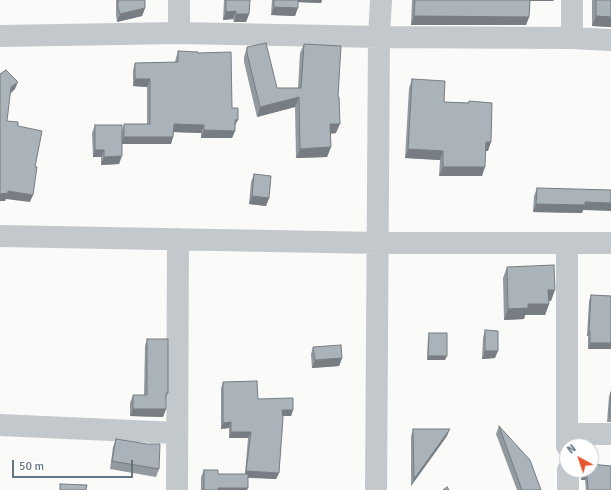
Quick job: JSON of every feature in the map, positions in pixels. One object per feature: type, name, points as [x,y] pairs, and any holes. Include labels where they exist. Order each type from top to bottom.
[{"type":"street","points":[[179,0],[179,33]]},
{"type":"street","points":[[376,490],[379,37],[381,0]]},
{"type":"street","points":[[572,0],[572,38]]},
{"type":"street","points":[[0,36],[179,33],[379,37],[572,38],[611,40]]},
{"type":"street","points":[[0,236],[378,243],[611,244]]},
{"type":"street","points":[[177,490],[178,239]]},
{"type":"street","points":[[567,243],[567,438]]},
{"type":"street","points":[[0,425],[178,433]]},
{"type":"street","points":[[582,438],[611,434]]},
{"type":"street","points":[[568,478],[568,490]]},
{"type":"building","points":[[118,0],[145,0],[145,8],[120,14]]},
{"type":"building","points":[[226,0],[250,0],[249,14],[236,14],[236,11],[226,12]]},
{"type":"building","points":[[274,0],[298,0],[298,8],[274,7]]},
{"type":"building","points":[[415,0],[530,0],[529,17],[414,16]]},
{"type":"building","points":[[596,0],[611,0],[611,17],[596,16]]},
{"type":"building","points":[[266,43],[277,88],[301,88],[304,44],[341,46],[338,97],[340,124],[330,124],[331,147],[300,149],[299,97],[260,107],[247,53],[247,47]]},
{"type":"building","points":[[178,51],[198,53],[231,52],[232,108],[238,108],[238,120],[235,120],[235,131],[204,130],[204,125],[174,124],[173,137],[124,137],[124,124],[150,124],[150,79],[135,79],[135,63],[178,62]]},
{"type":"building","points":[[6,70],[18,82],[11,87],[7,121],[18,122],[18,126],[42,131],[35,167],[37,167],[33,195],[8,191],[8,193],[0,194],[0,74]]},
{"type":"building","points":[[412,79],[445,81],[444,102],[469,103],[469,101],[492,103],[491,142],[486,142],[485,167],[443,167],[443,151],[408,149]]},
{"type":"building","points":[[95,125],[122,125],[122,156],[104,157],[104,150],[95,150]]},
{"type":"building","points":[[254,174],[271,176],[269,198],[252,196]]},
{"type":"building","points":[[537,188],[611,190],[611,203],[585,202],[585,205],[536,204]]},
{"type":"building","points":[[554,265],[555,290],[548,290],[549,304],[528,304],[528,308],[508,309],[507,267]]},
{"type":"building","points":[[591,295],[611,296],[611,343],[590,343],[589,331]]},
{"type":"building","points":[[485,330],[498,331],[498,351],[485,351]]},
{"type":"building","points":[[429,333],[447,333],[447,356],[428,356]]},
{"type":"building","points":[[147,339],[168,339],[168,393],[166,393],[166,409],[133,409],[133,395],[147,395]]},
{"type":"building","points":[[341,345],[342,358],[315,360],[313,347]]},
{"type":"building","points":[[257,381],[258,399],[293,398],[293,410],[282,410],[283,418],[279,473],[246,471],[251,432],[231,432],[231,422],[223,423],[223,382]]},
{"type":"building","points":[[611,392],[611,418],[609,418]]},
{"type":"building","points":[[499,426],[530,460],[541,490],[522,490]]},
{"type":"building","points":[[413,429],[450,429],[414,479]]},
{"type":"building","points":[[116,439],[147,444],[160,444],[159,469],[112,461]]},
{"type":"building","points":[[599,465],[611,466],[611,490],[588,490],[587,478],[599,478]]},
{"type":"building","points":[[204,470],[218,470],[218,474],[248,474],[248,488],[218,488],[218,490],[204,490]]},
{"type":"building","points":[[60,484],[87,485],[86,490],[60,490]]}]
